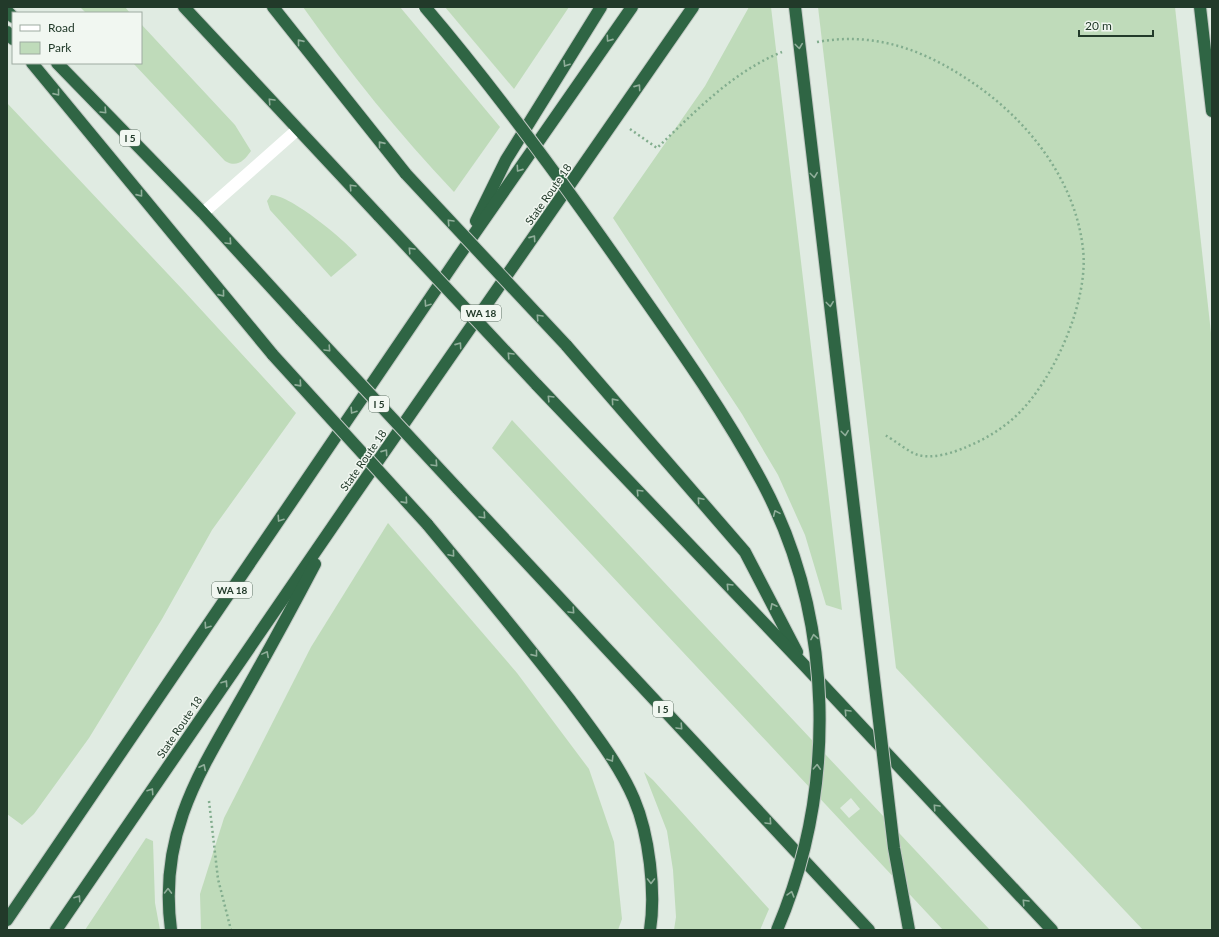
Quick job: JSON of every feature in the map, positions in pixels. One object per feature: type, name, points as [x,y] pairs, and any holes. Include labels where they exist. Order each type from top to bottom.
[{"type":"highway","points":[[184,7],[536,384],[804,665],[1052,930]]},
{"type":"highway","points":[[273,7],[406,174],[566,345],[745,552],[804,665]]},
{"type":"highway","points":[[424,7],[455,43],[529,139],[599,233],[652,310],[734,434],[763,484],[789,542],[808,606],[817,658],[819,731],[816,786],[806,841],[790,900],[777,930]]},
{"type":"highway","points":[[456,260],[506,160],[601,7]]},
{"type":"highway","name":"WA 18","points":[[7,920],[456,260],[632,7]]},
{"type":"highway","name":"State Route 18","points":[[56,930],[346,507],[693,7]]},
{"type":"highway","points":[[795,7],[893,840],[909,930]]},
{"type":"highway","points":[[1200,7],[1212,111]]},
{"type":"highway","points":[[33,64],[273,356],[427,524],[538,658],[612,760],[630,792],[642,823],[651,867],[650,930]]},
{"type":"highway","name":"I 5","points":[[58,64],[202,214],[869,930]]},
{"type":"highway","points":[[171,930],[168,909],[169,867],[176,832],[188,799],[204,764],[346,507]]},
{"type":"lane","points":[[202,214],[298,129]]},
{"type":"path","points":[[813,43],[864,39],[907,47],[942,63],[998,101],[1021,123],[1050,159],[1071,200],[1083,249],[1082,285],[1070,328],[1047,377],[1019,412],[988,438],[949,454],[918,455],[885,435]]},
{"type":"path","points":[[616,119],[657,148],[717,92],[750,68],[787,50]]},
{"type":"path","points":[[208,795],[218,879],[231,930]]},
{"type":"green space","points":[[80,7],[125,7],[129,12],[85,12]]},
{"type":"green space","points":[[303,7],[400,7],[500,127],[454,192],[375,102]]},
{"type":"green space","points":[[445,7],[569,7],[514,89]]},
{"type":"green space","points":[[749,7],[771,7],[842,610],[826,605],[805,535],[778,475],[742,414],[613,218],[705,86]]},
{"type":"green space","points":[[818,7],[1175,7],[1212,342],[1212,930],[1143,930],[896,668]]},
{"type":"green space","points":[[142,25],[235,125],[251,151],[246,158],[237,164],[225,161],[134,64],[142,64]]},
{"type":"green space","points":[[7,103],[183,290],[296,413],[212,530],[162,619],[89,738],[34,814],[22,825],[7,814]]},
{"type":"green space","points":[[271,195],[290,202],[316,219],[341,239],[357,255],[331,277],[270,210],[267,201]]},
{"type":"green space","points":[[512,420],[990,930],[943,930],[492,448]],"holes":[[[851,798],[860,809],[849,818],[840,808]]]},
{"type":"green space","points":[[388,523],[517,673],[589,769],[614,842],[622,919],[618,930],[201,930],[200,894],[224,818],[311,647]]},
{"type":"green space","points":[[644,772],[653,780],[769,909],[760,930],[674,930],[676,917],[673,870],[667,831]]},
{"type":"green space","points":[[146,838],[153,841],[155,903],[160,930],[85,930]]}]
